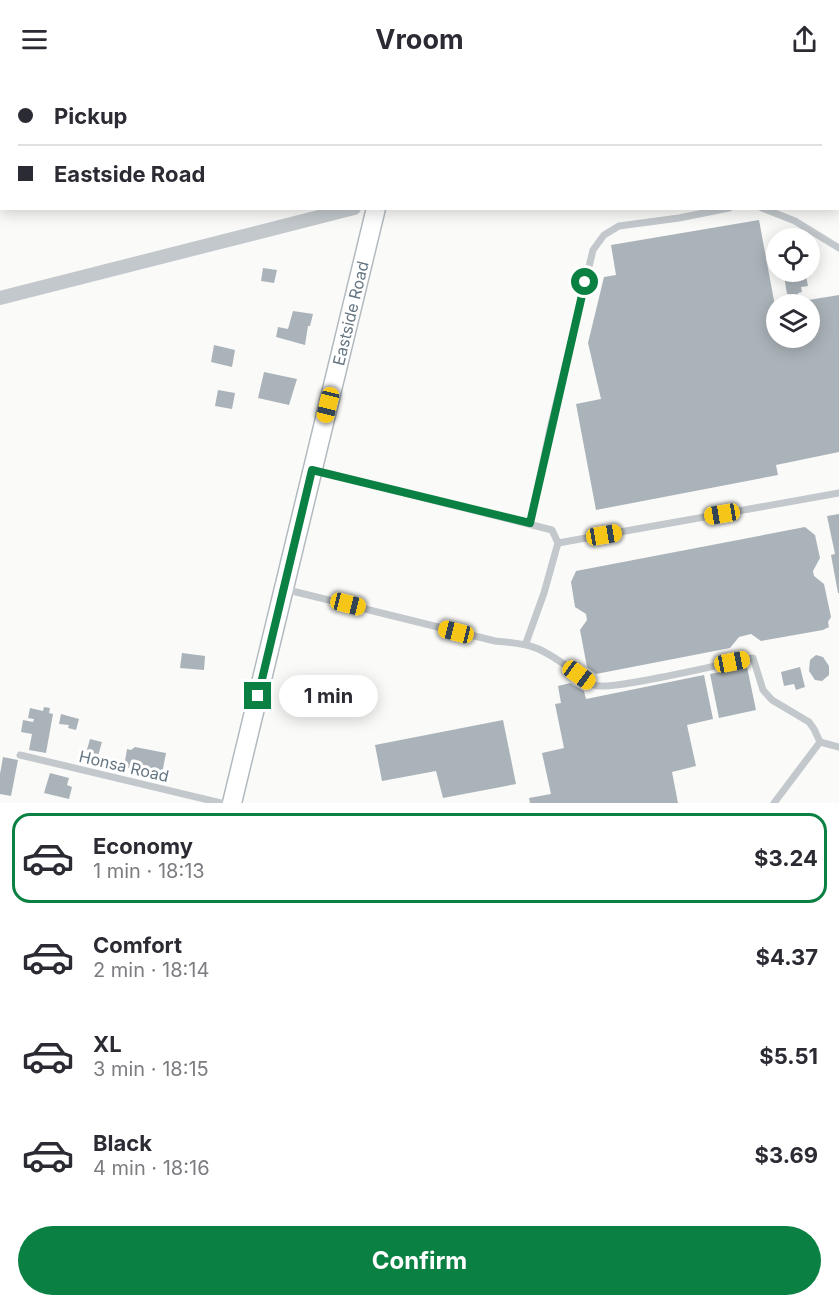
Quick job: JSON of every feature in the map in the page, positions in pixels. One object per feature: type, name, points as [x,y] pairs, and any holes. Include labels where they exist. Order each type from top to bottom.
[{"type":"main road","name":"Eastside Road","points":[[232,803],[376,210]]},
{"type":"street","points":[[0,298],[346,210]]},
{"type":"lane","points":[[530,523],[593,250],[604,235],[619,226],[719,210]]},
{"type":"lane","points":[[767,210],[795,221],[839,248]]},
{"type":"lane","points":[[312,470],[552,530],[558,543],[526,644]]},
{"type":"lane","points":[[558,543],[839,493]]},
{"type":"lane","points":[[283,589],[495,641],[526,644],[549,653],[594,686],[604,687],[753,658],[763,690],[772,700],[809,722],[820,742]]},
{"type":"lane","points":[[820,742],[839,747]]},
{"type":"lane","points":[[774,803],[820,742]]},
{"type":"lane","name":"Honsa Road","points":[[20,755],[221,803]]},
{"type":"building","points":[[759,220],[766,258],[766,282],[771,282],[773,294],[766,294],[766,348],[820,348],[820,298],[839,295],[839,452],[776,465],[778,475],[596,510],[576,404],[601,399],[588,343],[604,277],[616,275],[611,245]]},
{"type":"building","points":[[263,268],[277,270],[274,283],[261,281]]},
{"type":"building","points":[[785,282],[807,282],[808,286],[801,287],[802,292],[787,294]]},
{"type":"building","points":[[293,311],[313,314],[310,326],[308,326],[305,345],[276,337],[278,327],[288,329]]},
{"type":"building","points":[[214,345],[235,350],[232,367],[211,362]]},
{"type":"building","points":[[264,372],[297,379],[289,405],[258,398]]},
{"type":"building","points":[[218,390],[235,393],[232,409],[215,406]]},
{"type":"building","points":[[839,514],[838,593],[831,555],[835,554],[827,516]]},
{"type":"building","points":[[805,527],[815,535],[820,558],[813,571],[814,576],[824,584],[831,617],[828,622],[829,627],[761,641],[751,634],[739,637],[730,648],[596,674],[587,667],[580,630],[587,620],[586,614],[575,607],[571,582],[576,571]]},
{"type":"building","points":[[182,653],[205,656],[204,670],[180,668]]},
{"type":"building","points":[[816,655],[823,657],[829,666],[829,675],[822,681],[815,680],[809,671],[810,660]]},
{"type":"building","points":[[747,667],[756,710],[719,718],[710,674]]},
{"type":"building","points":[[800,667],[805,687],[796,690],[794,684],[784,686],[781,672]]},
{"type":"building","points":[[704,675],[713,719],[687,725],[696,766],[672,772],[678,803],[530,803],[529,798],[551,794],[542,753],[564,748],[555,704],[561,703],[558,686],[570,683],[584,691],[586,699]]},
{"type":"building","points":[[44,707],[50,708],[49,713],[53,714],[46,753],[29,750],[32,734],[21,732],[23,720],[33,722],[34,719],[28,718],[30,708],[43,711]]},
{"type":"building","points":[[61,714],[79,719],[76,730],[68,728],[69,725],[59,724]]},
{"type":"building","points":[[503,720],[516,784],[443,798],[436,771],[382,781],[375,745]]},
{"type":"building","points":[[90,739],[102,742],[98,756],[86,753]]},
{"type":"building","points":[[135,747],[166,753],[162,774],[124,767],[127,749],[131,750]]},
{"type":"building","points":[[3,757],[18,760],[11,796],[0,794]]},
{"type":"building","points":[[50,773],[69,778],[67,785],[72,787],[69,799],[44,793]]},
{"type":"route","points":[[258,696],[312,470],[530,523],[585,282]]}]
